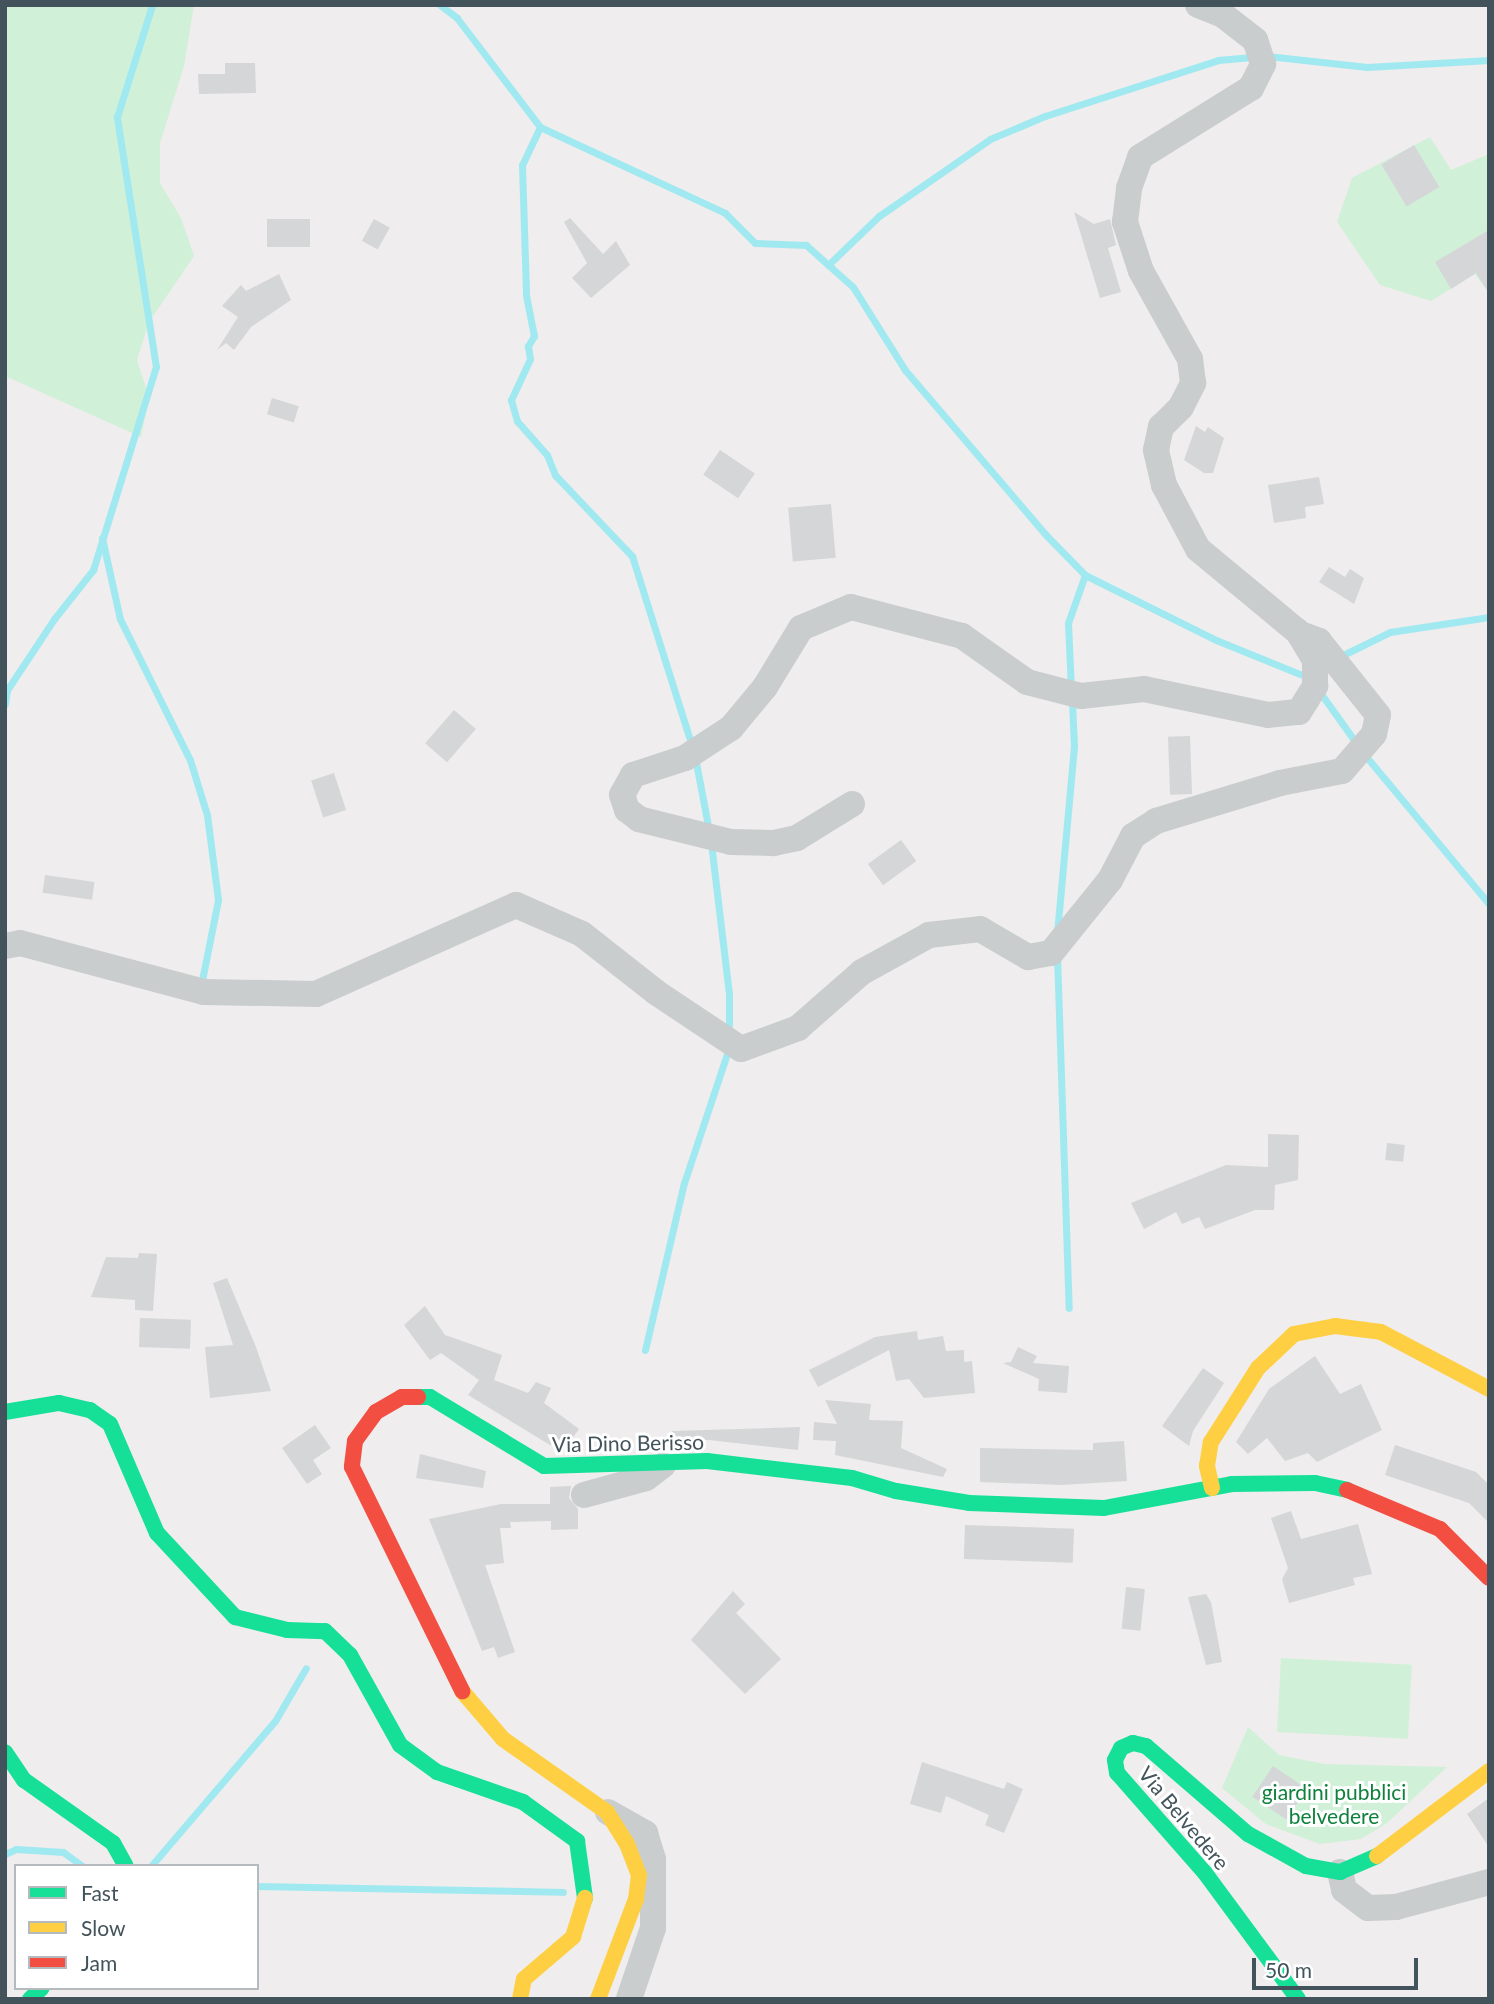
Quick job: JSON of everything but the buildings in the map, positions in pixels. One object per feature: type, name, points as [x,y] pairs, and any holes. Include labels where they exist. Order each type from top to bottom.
[{"type":"street","points":[[5,946],[20,943],[204,992],[316,994],[516,905],[582,934],[657,993],[741,1049],[798,1028],[862,972],[929,935],[980,929],[1028,957],[1051,953],[1110,880],[1133,836],[1156,821],[1280,783],[1342,771],[1374,734],[1378,715],[1319,641],[1298,632],[1199,549],[1164,485],[1156,450],[1161,427],[1181,407],[1194,383],[1190,359],[1141,271],[1125,222],[1129,188],[1140,157],[1251,88],[1263,64],[1255,40],[1223,15],[1198,5]]},
{"type":"street","points":[[852,804],[797,838],[773,843],[731,842],[639,819],[627,810],[622,795],[633,775],[685,758],[731,728],[765,687],[801,628],[850,607],[962,636],[1027,682],[1081,696],[1144,689],[1268,715],[1299,712],[1315,686],[1315,660],[1298,632]]},
{"type":"street","points":[[1212,1488],[1207,1466],[1211,1442],[1258,1368],[1294,1334],[1335,1326],[1381,1332],[1489,1389]]},
{"type":"street","name":"Via Dino Berisso","points":[[597,1999],[636,1899],[639,1875],[627,1844],[607,1812],[503,1739],[460,1689],[352,1468],[355,1441],[376,1412],[402,1397],[430,1397],[544,1466],[707,1461],[852,1478],[896,1491],[969,1503],[1104,1508],[1212,1488],[1315,1483],[1363,1493],[1440,1529],[1489,1578]]},
{"type":"street","points":[[5,1412],[59,1403],[90,1410],[110,1424],[157,1533],[235,1617],[287,1630],[325,1631],[350,1655],[400,1745],[437,1772],[523,1802],[577,1841],[587,1893],[573,1937],[524,1979],[520,1999]]},
{"type":"street","points":[[584,1495],[646,1478],[668,1462]]},
{"type":"street","points":[[1167,1741],[1248,1835]]},
{"type":"street","name":"Via Belvedere","points":[[1298,1999],[1205,1873],[1117,1773],[1117,1754],[1133,1743],[1146,1746],[1248,1835],[1306,1866],[1340,1872]]},
{"type":"street","points":[[5,1752],[24,1780],[113,1843],[125,1864]]},
{"type":"street","points":[[1489,1771],[1368,1861],[1340,1872],[1344,1890],[1368,1908],[1396,1907],[1489,1882]]},
{"type":"street","points":[[607,1812],[645,1833],[653,1859],[653,1928],[629,1999]]},
{"type":"green space","points":[[5,5],[194,5],[184,66],[160,143],[160,183],[181,218],[194,256],[149,322],[137,360],[149,397],[141,437],[5,376]]},
{"type":"green space","points":[[1430,137],[1451,170],[1489,154],[1488,292],[1475,274],[1431,301],[1380,285],[1337,222],[1352,178]]},
{"type":"green space","points":[[1281,1658],[1412,1665],[1408,1739],[1277,1732]]},
{"type":"green space","name":"giardini pubblici belvedere","points":[[1248,1727],[1279,1755],[1324,1764],[1447,1767],[1387,1823],[1361,1839],[1320,1844],[1266,1824],[1222,1788]]},
{"type":"waterway","points":[[5,704],[7,690],[54,619],[93,570],[156,367],[117,117],[152,5]]},
{"type":"waterway","points":[[440,5],[457,18],[540,127],[725,213],[755,243],[806,245],[853,287],[905,370],[1045,534],[1085,575],[1216,640],[1307,677]]},
{"type":"waterway","points":[[1267,56],[1367,67],[1489,60]]},
{"type":"waterway","points":[[828,265],[879,216],[990,139],[1045,116],[1218,60],[1255,57]]},
{"type":"waterway","points":[[540,127],[522,165],[526,295],[534,336],[528,346],[530,359],[511,400],[517,421],[547,455],[555,475],[632,556],[692,746]]},
{"type":"waterway","points":[[102,538],[120,619],[190,760],[207,815],[218,900],[201,985]]},
{"type":"waterway","points":[[1071,689],[1068,623],[1085,575]]},
{"type":"waterway","points":[[1339,657],[1390,632],[1489,617]]},
{"type":"waterway","points":[[1319,691],[1357,744]]},
{"type":"waterway","points":[[1057,933],[1074,747],[1072,701]]},
{"type":"waterway","points":[[1364,754],[1489,904]]},
{"type":"waterway","points":[[695,757],[709,831]]},
{"type":"waterway","points":[[711,843],[729,993],[729,1033]]},
{"type":"waterway","points":[[1057,955],[1069,1308]]},
{"type":"waterway","points":[[645,1350],[684,1183],[729,1048]]},
{"type":"waterway","points":[[153,1864],[275,1721],[306,1668]]},
{"type":"waterway","points":[[5,1854],[16,1849],[63,1852],[79,1864]]},
{"type":"waterway","points":[[259,1886],[563,1892]]},
{"type":"traffic: fast","points":[[418,1397],[430,1397],[544,1466],[707,1461],[852,1478],[896,1491],[969,1503],[1104,1508],[1232,1484],[1315,1483],[1347,1490]]},
{"type":"traffic: fast","points":[[5,1412],[59,1403],[90,1410],[110,1424],[157,1533],[235,1617],[287,1630],[325,1631],[350,1655],[400,1745],[437,1772],[523,1802],[577,1841],[585,1898]]},
{"type":"traffic: fast","points":[[1298,1999],[1205,1873],[1117,1773],[1115,1760],[1121,1748],[1133,1743],[1146,1746],[1248,1834],[1306,1866],[1340,1872],[1377,1856]]},
{"type":"traffic: fast","points":[[5,1752],[24,1780],[113,1843],[125,1864]]},
{"type":"traffic: fast","points":[[30,1999],[40,1990]]},
{"type":"traffic: slow","points":[[1212,1488],[1207,1466],[1211,1442],[1258,1368],[1294,1334],[1335,1326],[1381,1332],[1489,1389]]},
{"type":"traffic: slow","points":[[462,1691],[503,1739],[607,1812],[627,1844],[639,1875],[636,1899],[598,1999]]},
{"type":"traffic: slow","points":[[1377,1856],[1489,1771]]},
{"type":"traffic: slow","points":[[520,1999],[524,1979],[573,1937],[585,1898]]},
{"type":"traffic: jam","points":[[418,1397],[402,1397],[376,1412],[355,1441],[352,1467],[462,1691]]},
{"type":"traffic: jam","points":[[1347,1490],[1440,1529],[1489,1578]]}]
